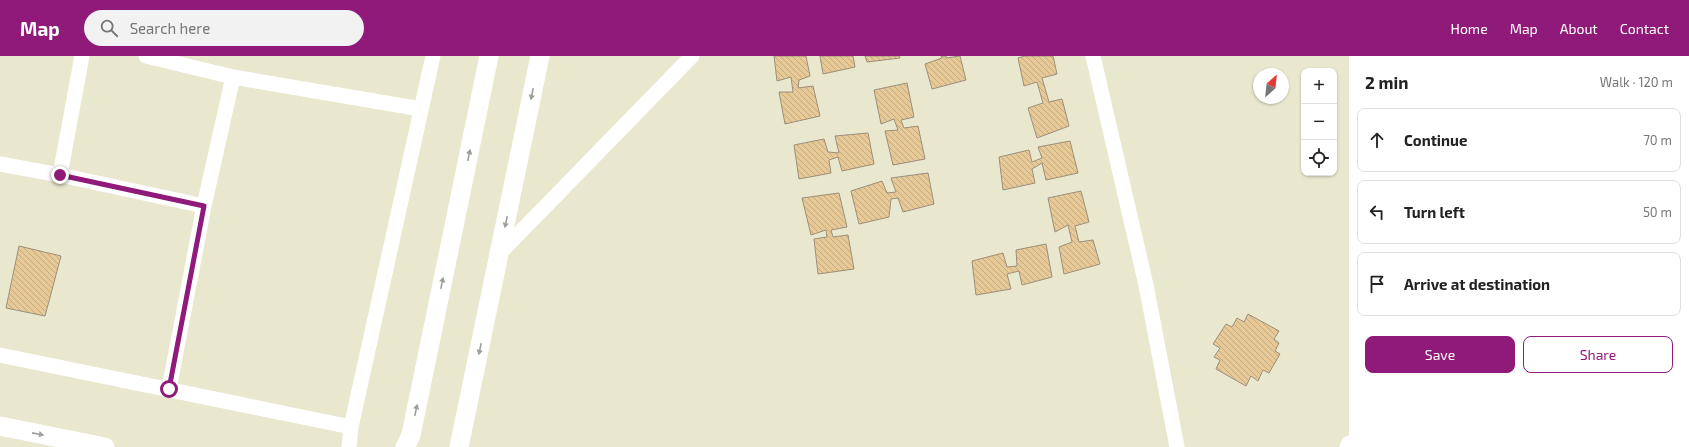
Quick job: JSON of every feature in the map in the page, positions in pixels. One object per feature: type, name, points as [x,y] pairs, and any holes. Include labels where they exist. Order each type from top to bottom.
[{"type":"street","points":[[60,175],[82,56]]},
{"type":"street","points":[[146,56],[233,77],[421,108]]},
{"type":"street","points":[[349,447],[350,427],[432,56]]},
{"type":"street","points":[[405,447],[411,435],[489,56]]},
{"type":"street","points":[[459,447],[540,56]]},
{"type":"street","points":[[499,254],[692,56]]},
{"type":"street","points":[[1093,56],[1146,285],[1177,447]]},
{"type":"street","points":[[169,389],[204,206],[233,77]]},
{"type":"street","points":[[0,164],[60,175],[204,206]]},
{"type":"street","points":[[0,355],[350,427]]},
{"type":"street","points":[[0,426],[97,446]]},
{"type":"street","points":[[1347,447],[1349,443]]},
{"type":"building","points":[[774,56],[806,56],[810,76],[799,80],[798,88],[813,86],[820,116],[785,124],[779,92],[793,92],[791,77],[777,81]]},
{"type":"building","points":[[820,56],[853,56],[855,67],[823,74]]},
{"type":"building","points":[[865,56],[899,56],[900,58],[867,62]]},
{"type":"building","points":[[941,56],[946,56],[946,58],[960,56],[966,80],[932,89],[925,64],[942,58]]},
{"type":"building","points":[[1025,56],[1053,56],[1057,74],[1042,78],[1049,102],[1062,99],[1069,126],[1037,138],[1028,108],[1043,103],[1037,82],[1024,86],[1018,58]]},
{"type":"building","points":[[907,83],[914,117],[901,120],[904,128],[918,126],[925,159],[893,165],[885,131],[898,130],[894,119],[881,124],[874,90]]},
{"type":"building","points":[[868,133],[874,164],[842,171],[838,157],[829,160],[831,173],[799,179],[794,145],[824,139],[828,152],[839,153],[835,136]]},
{"type":"building","points":[[1070,141],[1078,173],[1046,180],[1042,163],[1032,169],[1035,183],[1003,190],[999,157],[1029,150],[1032,162],[1042,158],[1038,147]]},
{"type":"building","points":[[928,173],[934,204],[903,212],[898,198],[891,199],[889,217],[859,224],[851,191],[882,181],[887,193],[896,192],[891,178]]},
{"type":"building","points":[[1081,191],[1089,222],[1075,226],[1079,242],[1093,240],[1100,264],[1064,274],[1059,247],[1072,242],[1068,225],[1055,232],[1048,198]]},
{"type":"building","points":[[839,193],[847,227],[831,230],[833,237],[848,235],[854,269],[818,274],[814,239],[827,237],[826,230],[811,235],[802,198]]},
{"type":"building","points":[[1046,244],[1052,277],[1022,285],[1019,271],[1007,274],[1011,289],[976,295],[972,261],[1003,253],[1007,267],[1017,266],[1016,250]]},
{"type":"building","points":[[19,246],[61,256],[45,316],[6,308]]},
{"type":"building","points":[[1248,314],[1279,331],[1274,339],[1279,343],[1275,351],[1280,354],[1269,373],[1263,370],[1258,381],[1251,376],[1246,386],[1216,369],[1220,360],[1214,357],[1220,348],[1213,344],[1226,324],[1232,327],[1237,318],[1244,322]]},
{"type":"route","points":[[60,175],[204,206],[169,389]]}]
